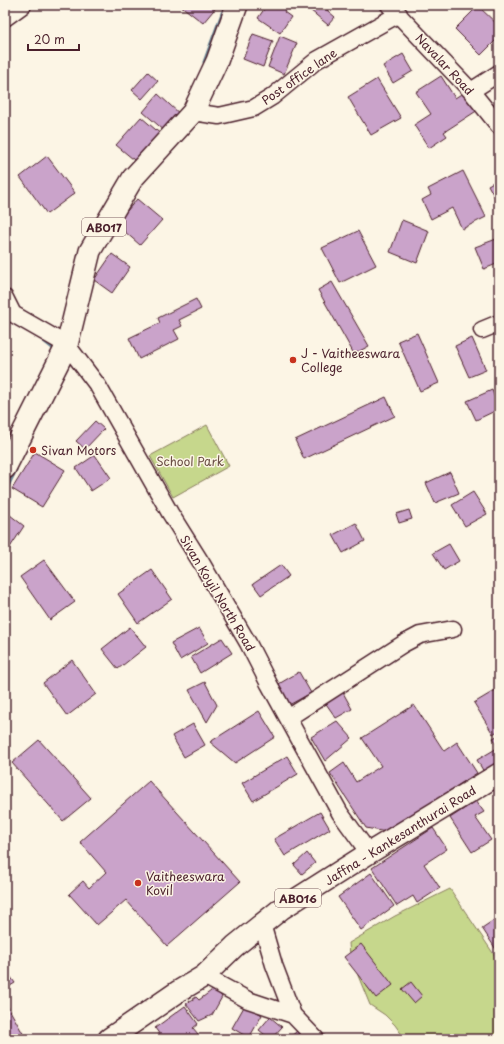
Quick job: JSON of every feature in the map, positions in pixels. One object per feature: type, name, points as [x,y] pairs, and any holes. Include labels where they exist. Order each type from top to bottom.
[{"type":"main road","name":"AB017","points":[[5,468],[67,345],[90,251],[133,178],[193,112],[218,61],[238,5]]},
{"type":"main road","name":"Jaffna - Kankesanthurai Road","points":[[109,1039],[179,991],[204,976],[235,946],[281,909],[365,849],[499,774]]},
{"type":"street","points":[[5,18],[23,5]]},
{"type":"street","name":"Post office lane","points":[[193,112],[219,116],[254,108],[272,97],[317,60],[394,10]]},
{"type":"street","name":"Navalar Road","points":[[394,10],[471,91],[499,126]]},
{"type":"street","points":[[471,91],[499,73]]},
{"type":"street","points":[[5,298],[9,314],[67,345]]},
{"type":"street","points":[[482,330],[499,323]]},
{"type":"street","name":"Sivan Koyil North Road","points":[[67,345],[98,386],[170,513],[202,564],[248,643],[340,813],[365,849]]},
{"type":"street","points":[[288,718],[403,644],[420,635],[453,629]]},
{"type":"street","points":[[262,924],[274,965],[293,1015],[316,1039]]},
{"type":"street","points":[[204,976],[248,1000],[293,1015]]},
{"type":"green space","name":"School Park","points":[[207,425],[229,466],[173,497],[150,456]]},
{"type":"green space","points":[[450,889],[499,962],[499,1039],[405,1039],[395,1025],[385,1015],[370,1005],[350,956],[349,943],[395,916]]},
{"type":"building","points":[[180,5],[218,5],[203,23]]},
{"type":"building","points":[[267,5],[289,5],[284,12],[291,17],[280,33],[258,18]]},
{"type":"building","points":[[304,5],[321,5],[335,17],[328,25]]},
{"type":"building","points":[[478,6],[499,26],[499,37],[481,55],[455,29]]},
{"type":"building","points":[[253,34],[273,41],[263,67],[243,59]]},
{"type":"building","points":[[280,36],[297,43],[284,74],[268,67]]},
{"type":"building","points":[[403,54],[413,71],[393,83],[383,66]]},
{"type":"building","points":[[148,72],[158,81],[142,99],[132,90]]},
{"type":"building","points":[[441,76],[455,98],[466,91],[478,110],[444,132],[447,136],[429,148],[414,125],[431,114],[416,92]]},
{"type":"building","points":[[377,79],[401,118],[371,135],[348,97]]},
{"type":"building","points":[[158,94],[181,115],[166,132],[143,112]]},
{"type":"building","points":[[141,117],[163,136],[139,164],[116,145]]},
{"type":"building","points":[[47,156],[75,193],[47,214],[20,177]]},
{"type":"building","points":[[463,171],[486,217],[462,229],[452,208],[431,219],[422,200],[431,195],[428,189]]},
{"type":"building","points":[[499,179],[499,205],[488,185]]},
{"type":"building","points":[[137,199],[162,220],[140,245],[116,224]]},
{"type":"building","points":[[402,220],[429,231],[417,263],[390,252]]},
{"type":"building","points":[[358,231],[376,265],[340,283],[322,248]]},
{"type":"building","points":[[499,238],[499,263],[484,269],[475,247]]},
{"type":"building","points":[[112,254],[130,267],[112,293],[94,280]]},
{"type":"building","points":[[332,282],[369,346],[354,354],[318,290]]},
{"type":"building","points":[[196,299],[201,309],[179,320],[182,326],[174,330],[179,339],[139,359],[129,338],[160,323],[158,318]]},
{"type":"building","points":[[417,333],[439,383],[420,391],[398,341]]},
{"type":"building","points":[[472,338],[486,370],[469,377],[455,346]]},
{"type":"building","points":[[492,390],[499,409],[476,420],[467,401]]},
{"type":"building","points":[[386,397],[395,416],[304,459],[295,440]]},
{"type":"building","points":[[95,421],[104,429],[85,449],[76,441]]},
{"type":"building","points":[[35,452],[65,470],[42,507],[12,489]]},
{"type":"building","points":[[95,455],[111,478],[91,491],[76,468]]},
{"type":"building","points":[[450,472],[459,493],[435,503],[426,483]]},
{"type":"building","points":[[473,492],[487,514],[465,526],[452,505]]},
{"type":"building","points":[[409,510],[412,519],[399,523],[396,514]]},
{"type":"building","points":[[5,511],[24,526],[5,555]]},
{"type":"building","points":[[356,523],[365,541],[343,553],[333,535]]},
{"type":"building","points":[[449,544],[459,561],[444,570],[433,553]]},
{"type":"building","points":[[44,560],[75,602],[50,620],[20,577]]},
{"type":"building","points":[[281,565],[289,576],[261,595],[253,584]]},
{"type":"building","points":[[152,570],[172,599],[138,623],[118,594]]},
{"type":"building","points":[[130,627],[146,647],[118,669],[102,649]]},
{"type":"building","points":[[199,628],[208,643],[180,660],[171,643]]},
{"type":"building","points":[[222,638],[232,653],[200,673],[191,657]]},
{"type":"building","points":[[72,660],[96,694],[67,716],[43,683]]},
{"type":"building","points":[[299,672],[311,693],[289,705],[277,685]]},
{"type":"building","points":[[205,682],[217,705],[207,722],[189,690]]},
{"type":"building","points":[[499,688],[499,730],[493,734],[474,703]]},
{"type":"building","points":[[341,689],[352,709],[336,718],[322,698]]},
{"type":"building","points":[[414,705],[444,751],[457,742],[477,773],[386,832],[366,828],[330,773],[344,763],[356,782],[381,766],[362,738]]},
{"type":"building","points":[[259,711],[275,737],[235,763],[210,742]]},
{"type":"building","points":[[337,721],[352,738],[325,761],[311,737]]},
{"type":"building","points":[[193,724],[205,745],[184,757],[172,736]]},
{"type":"building","points":[[499,735],[499,747],[493,738]]},
{"type":"building","points":[[39,740],[91,798],[63,821],[12,763]]},
{"type":"building","points":[[499,747],[499,763],[484,772],[477,760]]},
{"type":"building","points":[[287,756],[298,774],[253,801],[242,783]]},
{"type":"building","points":[[149,781],[240,882],[167,946],[126,900],[97,925],[69,894],[83,881],[89,888],[106,872],[80,842]]},
{"type":"building","points":[[476,801],[484,812],[475,817],[491,840],[472,852],[450,818]]},
{"type":"building","points":[[320,812],[330,829],[285,856],[274,839]]},
{"type":"building","points":[[433,828],[447,849],[424,864],[440,888],[417,903],[413,896],[397,906],[372,868]]},
{"type":"building","points":[[307,853],[315,863],[302,874],[294,865]]},
{"type":"building","points":[[371,873],[394,906],[361,930],[338,897]]},
{"type":"building","points":[[497,918],[499,921],[499,954],[482,928]]},
{"type":"building","points":[[361,944],[393,985],[376,998],[344,957]]},
{"type":"building","points":[[5,969],[15,983],[5,989]]},
{"type":"building","points":[[411,982],[422,996],[414,1003],[402,989]]},
{"type":"building","points":[[215,988],[222,997],[212,1015],[199,1021],[186,1004],[196,997],[199,1000]]},
{"type":"building","points":[[245,1005],[262,1015],[249,1038],[232,1028]]},
{"type":"building","points":[[185,1006],[198,1024],[193,1028],[198,1034],[191,1039],[163,1039],[155,1028]]},
{"type":"building","points":[[8,1007],[26,1039],[5,1039],[5,1009]]},
{"type":"building","points":[[270,1017],[282,1027],[271,1039],[259,1030]]},
{"type":"building","points":[[297,1031],[304,1039],[288,1039]]},
{"type":"waterway","points":[[205,62],[226,5]]},
{"type":"waterway","points":[[44,340],[54,348],[55,352]]},
{"type":"waterway","points":[[5,490],[15,470]]},
{"type":"place","name":"J - Vaitheeswara College","points":[[293,360]]},
{"type":"place","name":"Sivan Motors","points":[[33,450]]},
{"type":"place","name":"Vaitheeswara Kovil","points":[[138,883]]}]
